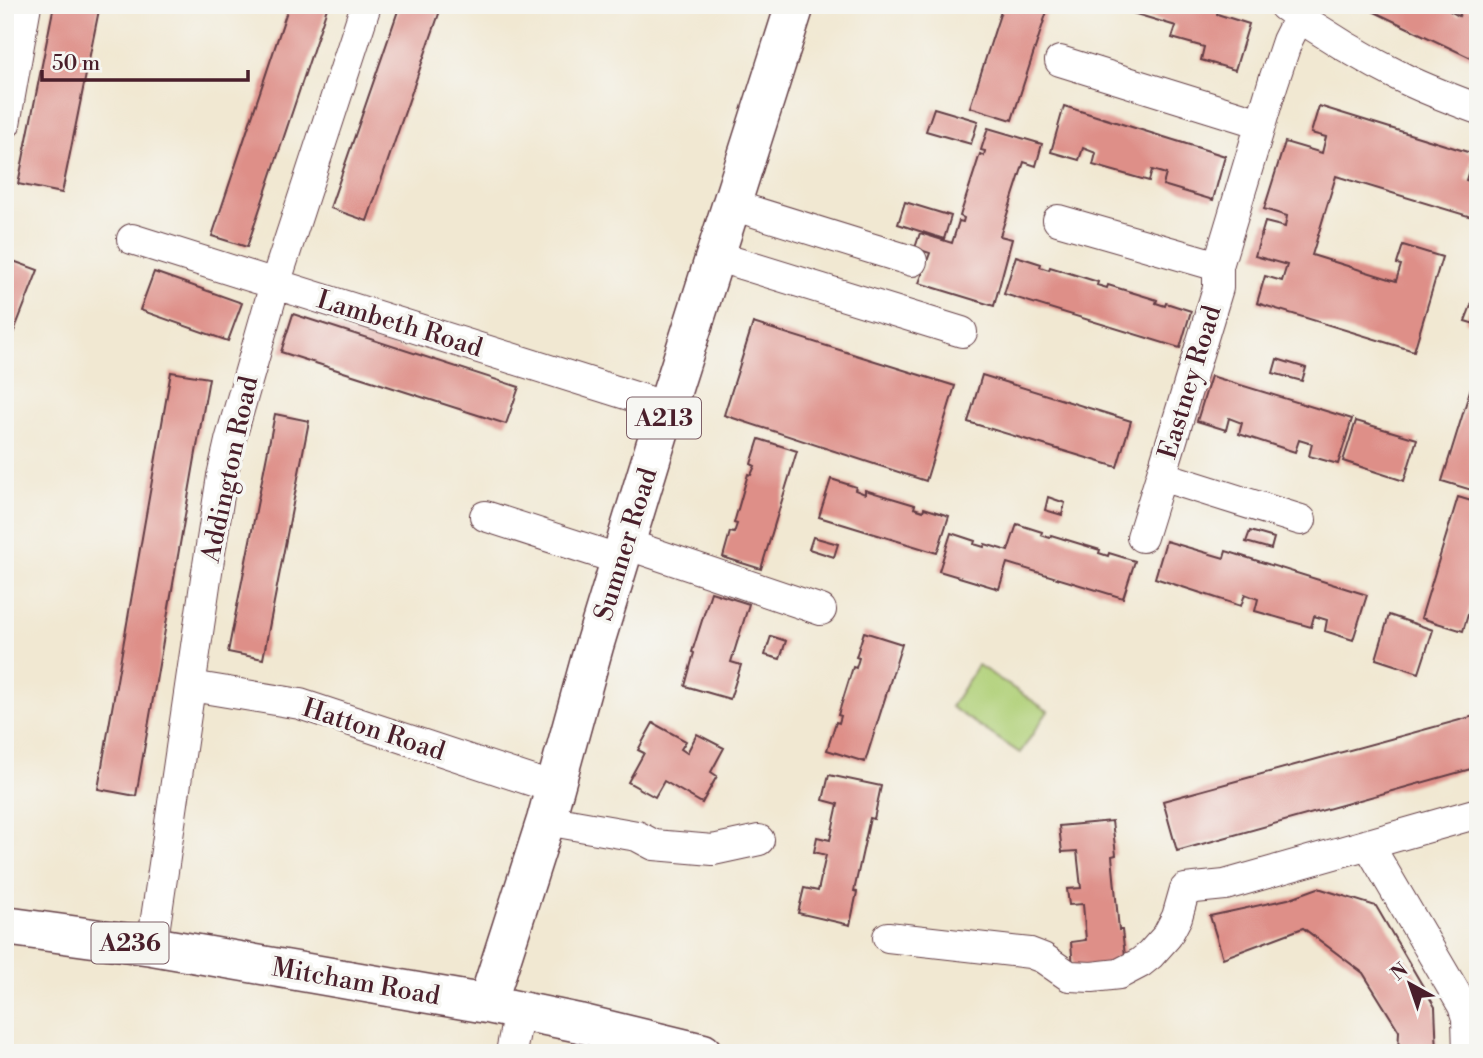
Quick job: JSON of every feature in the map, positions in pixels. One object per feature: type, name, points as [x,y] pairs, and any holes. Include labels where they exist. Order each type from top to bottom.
[{"type":"main road","name":"Sumner Road","points":[[503,1007],[550,804],[594,646],[795,5]]},
{"type":"main road","name":"Mitcham Road","points":[[5,926],[152,946],[503,1007],[703,1053]]},
{"type":"street","points":[[5,124],[26,5]]},
{"type":"street","name":"Addington Road","points":[[152,946],[222,476],[275,284],[366,5]]},
{"type":"street","points":[[1291,11],[1353,51],[1398,75],[1478,109]]},
{"type":"street","name":"Eastney Road","points":[[1291,11],[1287,41],[1218,266],[1218,288],[1161,476],[1301,520]]},
{"type":"street","points":[[1060,61],[1260,123]]},
{"type":"street","points":[[732,205],[912,261]]},
{"type":"street","points":[[1058,220],[1218,266]]},
{"type":"street","name":"Lambeth Road","points":[[132,239],[667,407]]},
{"type":"street","points":[[715,256],[962,332]]},
{"type":"street","points":[[1142,537],[1161,476]]},
{"type":"street","points":[[485,516],[623,552],[821,610]]},
{"type":"street","name":"Hatton Road","points":[[191,686],[300,704],[654,845],[713,850],[759,841]]},
{"type":"street","points":[[888,937],[1030,953],[1043,958],[1069,976],[1119,975],[1140,963],[1167,936],[1177,917],[1185,889],[1225,885],[1478,813]]},
{"type":"street","points":[[1368,844],[1463,1006],[1468,1053]]},
{"type":"street","points":[[503,1007],[511,1053]]},
{"type":"green space","points":[[978,665],[1048,711],[1020,753],[951,707]]},
{"type":"building","points":[[54,5],[100,5],[62,193],[18,184]]},
{"type":"building","points":[[289,5],[328,5],[247,247],[212,236]]},
{"type":"building","points":[[400,5],[442,5],[367,221],[330,208]]},
{"type":"building","points":[[1003,5],[1049,5],[1012,120],[970,107]]},
{"type":"building","points":[[1128,5],[1219,5],[1217,14],[1249,24],[1235,70],[1201,60],[1204,47],[1172,38],[1176,26],[1126,11]]},
{"type":"building","points":[[1360,5],[1453,5],[1450,11],[1459,16],[1464,6],[1478,13],[1477,61]]},
{"type":"building","points":[[1064,106],[1225,156],[1213,200],[1163,185],[1166,174],[1152,170],[1149,181],[1093,165],[1096,153],[1083,148],[1079,160],[1051,152]]},
{"type":"building","points":[[1319,106],[1474,154],[1466,180],[1478,184],[1478,219],[1336,176],[1312,255],[1396,281],[1401,265],[1397,264],[1403,245],[1442,257],[1414,351],[1257,303],[1265,276],[1282,281],[1287,265],[1255,256],[1265,222],[1285,227],[1287,216],[1264,209],[1285,142],[1322,153],[1326,137],[1311,133]]},
{"type":"building","points":[[934,108],[978,121],[971,144],[926,131]]},
{"type":"building","points":[[988,128],[1042,144],[1036,166],[1024,162],[1000,236],[1012,239],[994,306],[919,283],[930,253],[915,248],[920,233],[952,243],[959,221],[963,222],[964,218],[960,216],[980,154],[984,156],[985,151],[981,150]]},
{"type":"building","points":[[905,202],[951,216],[944,239],[898,224]]},
{"type":"building","points":[[1016,256],[1041,264],[1040,267],[1049,270],[1050,267],[1098,282],[1097,285],[1107,288],[1108,285],[1157,300],[1156,303],[1165,306],[1166,303],[1191,311],[1180,348],[1004,294]]},
{"type":"building","points":[[5,258],[38,270],[5,354]]},
{"type":"building","points":[[154,272],[242,303],[228,341],[140,310]]},
{"type":"building","points":[[1472,303],[1478,304],[1478,325],[1465,321]]},
{"type":"building","points":[[293,314],[519,387],[506,424],[281,352]]},
{"type":"building","points":[[753,323],[955,386],[926,481],[724,415]]},
{"type":"building","points":[[1277,359],[1306,368],[1302,381],[1273,373]]},
{"type":"building","points":[[1478,368],[1478,492],[1442,481]]},
{"type":"building","points":[[171,372],[209,378],[136,796],[98,789]]},
{"type":"building","points":[[982,375],[1131,421],[1117,467],[968,422]]},
{"type":"building","points":[[1211,376],[1352,419],[1338,464],[1309,456],[1312,444],[1299,440],[1295,452],[1239,434],[1242,423],[1229,418],[1226,430],[1197,421]]},
{"type":"building","points":[[275,414],[309,421],[263,659],[228,652]]},
{"type":"building","points":[[1356,421],[1417,439],[1404,481],[1343,461]]},
{"type":"building","points":[[759,439],[797,451],[761,569],[723,557],[730,532],[734,533],[737,524],[734,523],[748,474],[751,475],[755,466],[751,464]]},
{"type":"building","points":[[831,479],[856,487],[855,490],[865,494],[865,490],[915,505],[914,508],[923,511],[924,508],[949,516],[937,553],[819,517]]},
{"type":"building","points":[[1048,497],[1065,503],[1062,515],[1045,510]]},
{"type":"building","points":[[1458,497],[1478,503],[1478,582],[1463,631],[1421,618]]},
{"type":"building","points":[[1017,524],[1042,532],[1041,535],[1050,538],[1051,535],[1100,550],[1099,553],[1108,556],[1109,553],[1135,561],[1123,598],[1007,563],[999,589],[939,571],[951,533],[975,541],[974,544],[984,547],[985,544],[1008,551]]},
{"type":"building","points":[[1250,531],[1274,538],[1271,549],[1246,542]]},
{"type":"building","points":[[813,537],[838,544],[834,557],[809,549]]},
{"type":"building","points":[[1166,541],[1224,558],[1226,551],[1367,595],[1353,640],[1325,631],[1327,620],[1314,616],[1311,627],[1255,611],[1258,599],[1245,594],[1241,606],[1155,578]]},
{"type":"building","points":[[711,592],[749,604],[731,662],[741,665],[730,699],[685,686],[694,653],[692,652]]},
{"type":"building","points":[[1389,615],[1433,630],[1419,673],[1376,659]]},
{"type":"building","points":[[864,632],[902,644],[865,762],[827,750],[836,722],[839,723],[841,716],[838,715],[853,667],[856,668],[859,658],[856,657]]},
{"type":"building","points":[[771,636],[786,641],[780,659],[765,655]]},
{"type":"building","points":[[1478,715],[1478,767],[1177,851],[1163,801]]},
{"type":"building","points":[[653,723],[686,741],[681,749],[687,753],[697,734],[724,748],[711,772],[717,776],[702,803],[664,781],[655,797],[628,782],[644,753],[638,750]]},
{"type":"building","points":[[829,775],[881,786],[874,819],[870,818],[854,891],[857,892],[850,925],[798,913],[804,888],[818,891],[826,855],[814,852],[817,837],[830,840],[838,804],[823,800]]},
{"type":"building","points":[[1112,821],[1116,855],[1112,856],[1119,930],[1122,930],[1126,964],[1073,968],[1071,942],[1086,940],[1083,904],[1069,905],[1067,889],[1081,888],[1077,851],[1062,852],[1059,826]]},
{"type":"building","points":[[1318,888],[1376,906],[1435,1007],[1437,1053],[1398,1053],[1399,1031],[1363,973],[1303,928],[1223,958],[1210,916],[1288,899]]}]
